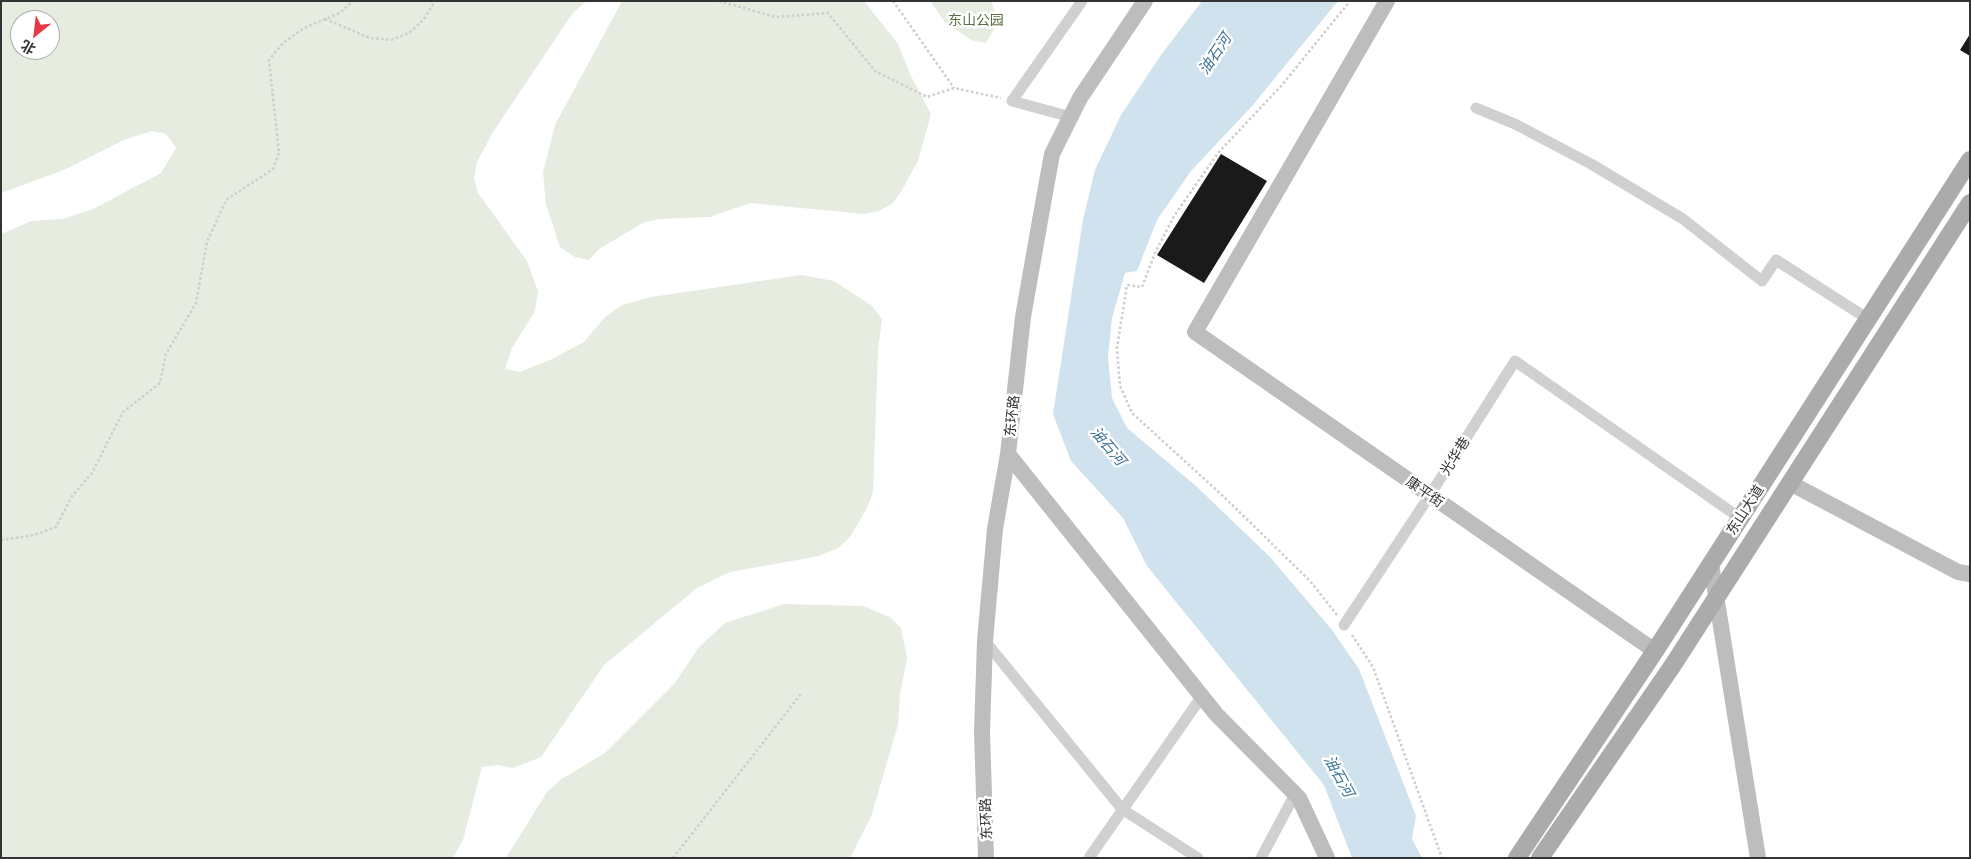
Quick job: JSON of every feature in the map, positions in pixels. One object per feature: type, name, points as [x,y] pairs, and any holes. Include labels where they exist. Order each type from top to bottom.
[{"type":"main road","name":"东山大道","points":[[1517,858],[1655,651],[1970,160]]},
{"type":"main road","name":"东山大道","points":[[1540,858],[1673,666],[1970,203]]},
{"type":"street","points":[[1071,116],[1012,101],[1082,1]]},
{"type":"street","name":"东环路","points":[[986,858],[982,732],[984,641],[995,529],[1008,454],[1023,317],[1042,206],[1052,154],[1080,98],[1145,1]]},
{"type":"street","name":"康平街","points":[[1387,1],[1196,332],[1655,651]]},
{"type":"street","points":[[1476,108],[1515,124],[1591,164],[1675,214],[1762,281],[1776,260],[1868,319]]},
{"type":"street","name":"光华巷","points":[[1344,625],[1430,495],[1515,361],[1740,518]]},
{"type":"street","points":[[1008,454],[1216,714],[1299,798],[1327,858]]},
{"type":"street","points":[[1790,483],[1958,572],[1970,574]]},
{"type":"street","points":[[1711,564],[1758,858]]},
{"type":"street","points":[[984,641],[1122,809],[1198,858]]},
{"type":"street","points":[[1092,857],[1122,809],[1202,696]]},
{"type":"street","points":[[1261,858],[1295,794]]},
{"type":"path","points":[[1,540],[34,535],[56,527],[72,496],[92,473],[123,412],[160,384],[166,354],[196,303],[207,242],[226,200],[273,169],[279,153],[269,60],[284,43],[304,28],[340,13],[353,1]]},
{"type":"path","points":[[325,19],[370,38],[391,40],[409,33],[424,19],[435,1]]},
{"type":"path","points":[[719,1],[776,17],[828,12],[875,71],[927,97],[954,88],[1012,101]]},
{"type":"path","points":[[893,1],[954,88]]},
{"type":"path","points":[[1350,1],[1282,85],[1218,153],[1174,216],[1155,253],[1142,286],[1127,285],[1117,348],[1120,386],[1132,413],[1223,496],[1310,581],[1373,667],[1442,858]]},
{"type":"path","points":[[673,858],[802,694]]},
{"type":"green space","points":[[1,1],[586,1],[572,14],[493,132],[477,162],[474,179],[478,193],[527,261],[538,291],[535,311],[512,348],[505,369],[520,372],[552,359],[584,342],[605,317],[622,305],[651,297],[801,275],[834,281],[871,305],[882,319],[878,350],[873,493],[867,508],[850,537],[838,548],[819,556],[730,572],[697,588],[604,665],[541,757],[513,768],[498,765],[482,767],[463,840],[453,858],[1,858],[1,234],[31,221],[62,219],[93,209],[161,173],[176,148],[166,134],[152,131],[124,140],[64,170],[1,193]]},
{"type":"green space","points":[[622,1],[864,1],[898,44],[910,74],[931,114],[918,161],[893,203],[879,211],[864,214],[750,203],[710,217],[658,219],[643,223],[599,249],[589,260],[575,257],[560,247],[546,204],[543,172],[555,125]]},
{"type":"green space","name":"东山公园","points":[[930,1],[991,1],[996,15],[994,29],[986,43],[971,40],[945,22]]},
{"type":"green space","points":[[784,604],[863,606],[890,617],[901,628],[907,658],[900,694],[898,725],[871,817],[850,858],[506,858],[547,792],[560,780],[605,753],[675,683],[699,647],[725,623]]},
{"type":"water","name":"油石河","points":[[1202,1],[1338,1],[1252,106],[1191,171],[1157,220],[1137,271],[1125,273],[1112,318],[1108,357],[1112,398],[1127,428],[1196,486],[1270,557],[1332,630],[1359,669],[1416,816],[1412,839],[1422,858],[1352,858],[1324,785],[1147,566],[1123,518],[1071,461],[1053,414],[1083,220],[1095,170],[1121,115],[1161,55]]},
{"type":"building","points":[[1970,34],[1970,56],[1960,50]]},
{"type":"building","points":[[1221,154],[1267,181],[1204,283],[1157,255]]}]
